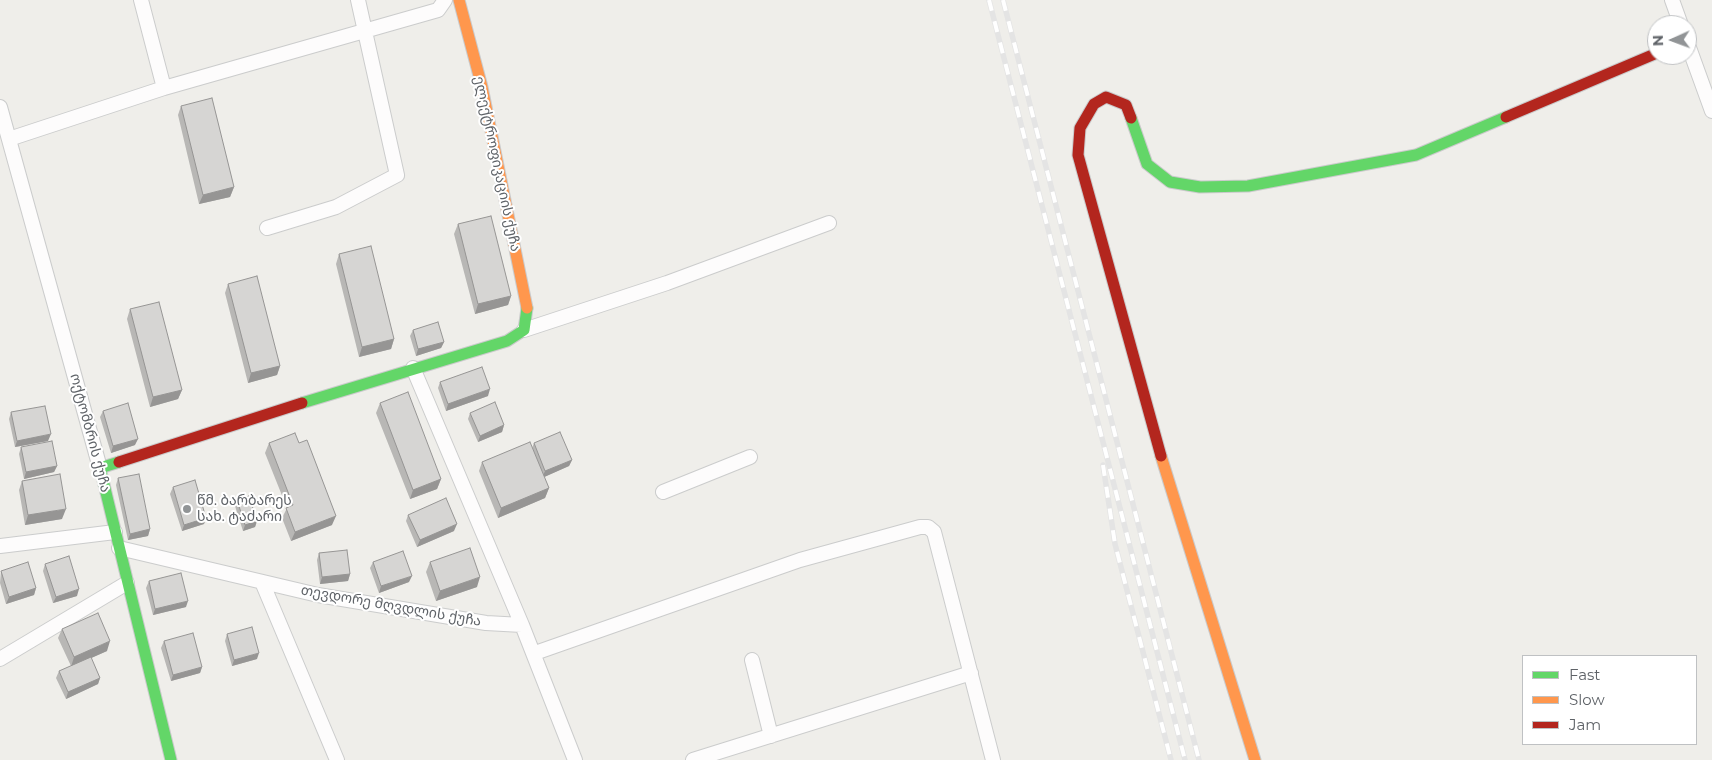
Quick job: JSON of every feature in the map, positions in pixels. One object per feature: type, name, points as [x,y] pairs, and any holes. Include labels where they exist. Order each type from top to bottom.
[{"type":"street","points":[[141,0],[164,88]]},
{"type":"street","points":[[267,228],[336,207],[396,174],[358,0]]},
{"type":"street","points":[[9,139],[164,88],[438,10],[445,0]]},
{"type":"street","name":"ელექტროფიკაციის ქუჩა","points":[[459,0],[482,88],[527,305],[524,330]]},
{"type":"street","points":[[1672,0],[1677,15]]},
{"type":"street","points":[[1255,760],[1159,450],[1078,155],[1080,128],[1094,104],[1106,97],[1126,105],[1147,164],[1170,182],[1200,187],[1248,186],[1416,155],[1647,57]]},
{"type":"street","points":[[1695,65],[1712,111]]},
{"type":"street","name":"ოქტომბრის ქუჩა","points":[[0,107],[100,468],[171,760]]},
{"type":"street","points":[[100,468],[413,368],[507,341],[524,330],[667,283],[829,223]]},
{"type":"street","points":[[413,368],[535,653],[575,760]]},
{"type":"street","points":[[663,492],[750,457]]},
{"type":"street","points":[[535,653],[800,560],[920,527],[928,527],[934,532],[993,760]]},
{"type":"street","points":[[0,546],[115,532]]},
{"type":"street","name":"თევდორე მღვდლის ქუჩა","points":[[119,548],[318,595],[486,623],[522,624]]},
{"type":"street","points":[[262,582],[337,760]]},
{"type":"street","points":[[0,660],[128,583]]},
{"type":"street","points":[[752,660],[771,736]]},
{"type":"street","points":[[693,760],[971,673]]},
{"type":"building","points":[[212,98],[234,187],[203,195],[181,106]]},
{"type":"building","points":[[491,216],[511,296],[478,304],[458,224]]},
{"type":"building","points":[[371,246],[394,339],[362,347],[339,254]]},
{"type":"building","points":[[257,276],[280,366],[251,373],[228,284]]},
{"type":"building","points":[[159,302],[182,390],[153,397],[130,309]]},
{"type":"building","points":[[438,322],[444,342],[418,349],[413,330]]},
{"type":"building","points":[[482,367],[490,389],[448,404],[440,382]]},
{"type":"building","points":[[408,392],[441,479],[413,490],[380,403]]},
{"type":"building","points":[[495,402],[504,425],[480,436],[470,413]]},
{"type":"building","points":[[128,403],[138,439],[113,446],[103,411]]},
{"type":"building","points":[[45,406],[51,434],[17,441],[11,412]]},
{"type":"building","points":[[560,432],[572,460],[545,471],[534,443]]},
{"type":"building","points":[[295,433],[299,443],[307,440],[336,516],[295,532],[286,508],[293,505],[269,443]]},
{"type":"building","points":[[52,441],[57,466],[26,472],[21,447]]},
{"type":"building","points":[[530,442],[549,488],[501,508],[482,462]]},
{"type":"building","points":[[60,474],[66,509],[28,515],[22,481]]},
{"type":"building","points":[[139,474],[150,529],[130,534],[118,478]]},
{"type":"building","name":"წმ. ბარბარეს სახ. ტაძარი","points":[[195,480],[206,518],[184,525],[173,487]]},
{"type":"building","points":[[249,496],[257,521],[245,525],[237,500]]},
{"type":"building","points":[[446,498],[457,524],[420,540],[408,515]]},
{"type":"building","points":[[470,548],[480,577],[440,591],[430,562]]},
{"type":"building","points":[[347,550],[350,574],[322,577],[319,553]]},
{"type":"building","points":[[403,551],[412,576],[381,586],[373,562]]},
{"type":"building","points":[[69,556],[79,589],[56,597],[45,564]]},
{"type":"building","points":[[28,562],[36,588],[9,597],[1,571]]},
{"type":"building","points":[[181,573],[188,601],[155,609],[149,581]]},
{"type":"building","points":[[98,613],[110,641],[74,657],[62,629]]},
{"type":"building","points":[[252,627],[259,653],[234,660],[227,634]]},
{"type":"building","points":[[193,633],[202,667],[173,675],[164,641]]},
{"type":"building","points":[[91,657],[100,678],[68,692],[59,671]]},
{"type":"railway","points":[[989,0],[1185,760]]},
{"type":"railway","points":[[1003,0],[1199,760]]},
{"type":"railway","points":[[1103,465],[1115,544],[1171,760]]},
{"type":"traffic: fast","points":[[1131,118],[1147,164],[1170,182],[1200,187],[1248,186],[1416,155],[1506,117]]},
{"type":"traffic: fast","points":[[302,403],[507,341],[524,330],[527,308]]},
{"type":"traffic: fast","points":[[119,462],[100,468],[171,760]]},
{"type":"traffic: slow","points":[[459,0],[482,87],[527,308]]},
{"type":"traffic: slow","points":[[1161,456],[1255,760]]},
{"type":"traffic: jam","points":[[1506,117],[1647,57]]},
{"type":"traffic: jam","points":[[1131,118],[1126,105],[1106,97],[1094,104],[1080,128],[1078,155],[1161,456]]},
{"type":"traffic: jam","points":[[119,462],[302,403]]},
{"type":"place","name":"წმ. ბარბარეს სახ. ტაძარი","points":[[187,509]]}]
